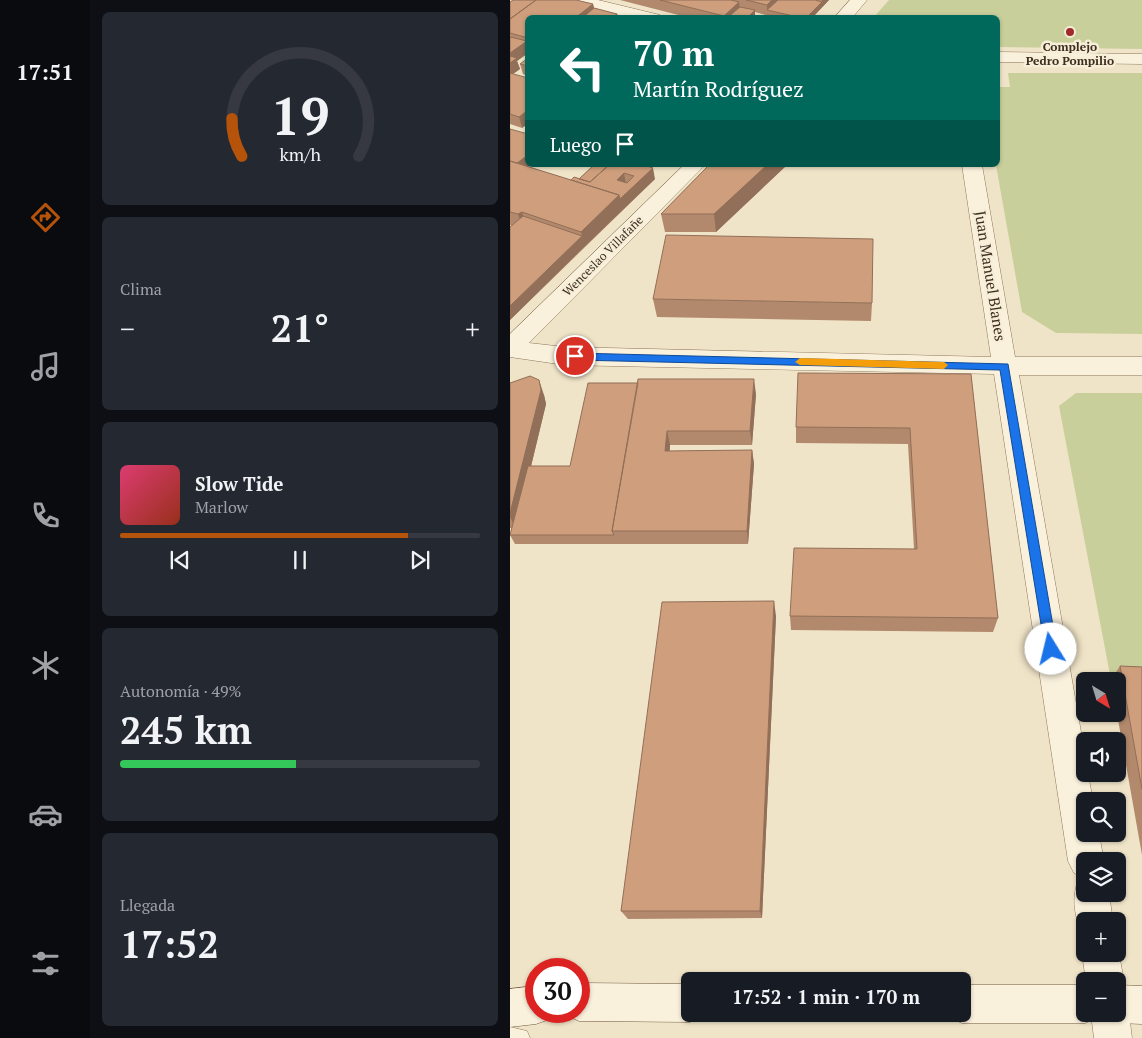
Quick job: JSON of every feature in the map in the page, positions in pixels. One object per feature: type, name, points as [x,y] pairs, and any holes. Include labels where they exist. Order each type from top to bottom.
[{"type":"street","points":[[578,0],[641,15]]},
{"type":"street","points":[[845,15],[859,0]]},
{"type":"street","points":[[1000,57],[1142,59]]},
{"type":"street","name":"Wenceslao Villafañe","points":[[510,348],[693,167]]},
{"type":"street","name":"Juan Manuel Blanes","points":[[972,167],[1085,852]]},
{"type":"street","points":[[510,348],[540,355],[565,356],[1005,366],[1142,366]]},
{"type":"street","points":[[590,1002],[681,1003]]},
{"type":"street","points":[[971,1004],[1076,1004]]},
{"type":"street","points":[[1126,1004],[1142,1005]]},
{"type":"street","points":[[510,1008],[525,1006]]},
{"type":"street","points":[[1111,1022],[1112,1038]]},
{"type":"lane","points":[[510,1036],[520,1038]]},
{"type":"green space","name":"Complejo Pedro Pompilio","points":[[889,0],[1142,0],[1142,49],[1000,47],[1000,15],[876,15]]},
{"type":"green space","points":[[1008,73],[1142,73],[1142,334],[1056,333],[1022,312],[996,167],[1000,167],[1000,87],[1010,87]]},
{"type":"green space","points":[[1076,393],[1142,393],[1142,680],[1126,680],[1126,672],[1109,672],[1059,406]]},
{"type":"building","points":[[513,0],[536,0],[510,19],[510,2]]},
{"type":"building","points":[[536,0],[576,0],[593,4],[579,15],[525,15],[525,37],[510,33],[510,19]]},
{"type":"building","points":[[660,0],[731,0],[739,2],[725,15]]},
{"type":"building","points":[[746,0],[772,0],[767,5]]},
{"type":"building","points":[[778,0],[815,0],[822,2],[809,15],[789,15],[767,10]]},
{"type":"building","points":[[740,7],[755,10],[750,15],[731,15]]},
{"type":"building","points":[[594,8],[617,14],[616,15],[586,15]]},
{"type":"building","points":[[510,37],[525,41],[525,42],[510,53]]},
{"type":"building","points":[[510,56],[517,58],[510,63]]},
{"type":"building","points":[[510,73],[525,77],[525,112],[519,117],[510,114]]},
{"type":"building","points":[[510,129],[525,133],[525,157],[517,163],[510,161]]},
{"type":"building","points":[[510,161],[619,195],[581,232],[522,212],[518,214],[510,212]]},
{"type":"building","points":[[592,167],[607,167],[590,182],[579,179]]},
{"type":"building","points":[[607,167],[653,168],[620,199],[619,195],[571,180],[574,177],[590,182]],"holes":[[[624,173],[634,176],[627,183],[617,180]]]},
{"type":"building","points":[[707,167],[765,167],[714,214],[661,214]]},
{"type":"building","points":[[523,216],[582,236],[510,306],[510,227]]},
{"type":"building","points":[[666,235],[873,239],[872,303],[653,299]]},
{"type":"building","points":[[798,373],[971,374],[998,618],[790,616],[794,548],[917,549],[910,428],[796,427]]},
{"type":"building","points":[[530,376],[539,380],[541,390],[510,513],[510,383]]},
{"type":"building","points":[[638,379],[754,379],[750,431],[667,431],[665,451],[752,450],[747,531],[612,531]]},
{"type":"building","points":[[588,383],[638,383],[612,531],[614,535],[510,535],[528,466],[570,466]]},
{"type":"building","points":[[774,601],[760,911],[621,911],[662,602]]},
{"type":"building","points":[[1120,666],[1142,667],[1142,789],[1126,700],[1126,672],[1121,672]]},
{"type":"slow traffic","points":[[800,362],[944,365]]},
{"type":"place","name":"Complejo Pedro Pompilio","points":[[1070,32]]},
{"type":"route","points":[[575,356],[1005,366],[1051,649]]}]
